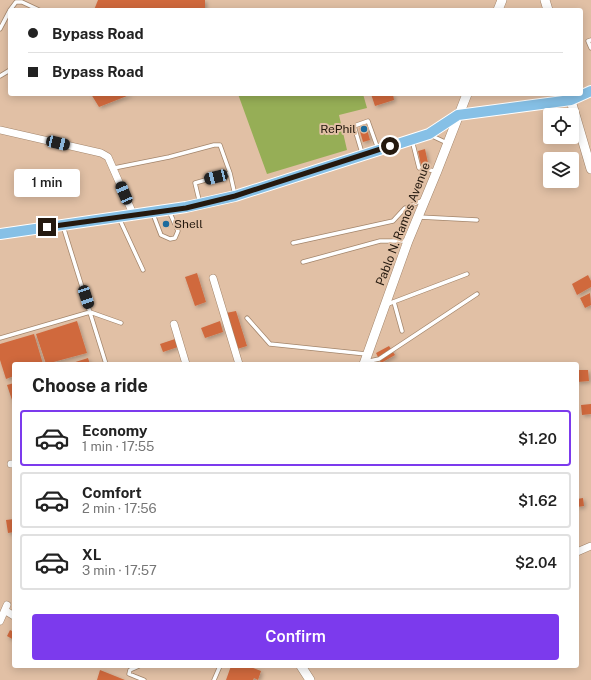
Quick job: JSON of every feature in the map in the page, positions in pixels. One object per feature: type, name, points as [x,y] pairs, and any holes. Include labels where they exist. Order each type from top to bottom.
[{"type":"main road","points":[[0,234],[63,224],[134,216],[235,196],[362,154],[429,134],[458,115],[570,97]]},
{"type":"street","name":"Pablo N. Ramos Avenue","points":[[363,361],[408,241],[466,96]]},
{"type":"street","points":[[570,97],[591,169]]},
{"type":"street","points":[[0,130],[101,153],[108,157],[134,216]]},
{"type":"street","points":[[213,278],[238,362]]},
{"type":"street","points":[[174,324],[185,362]]},
{"type":"street","points":[[579,551],[591,546]]},
{"type":"street","points":[[0,621],[7,608],[12,614]]},
{"type":"street","points":[[302,668],[310,680]]},
{"type":"lane","points":[[12,8],[16,2],[22,2],[35,8]]},
{"type":"lane","points":[[0,29],[8,14]]},
{"type":"lane","points":[[591,40],[588,41],[591,48]]},
{"type":"lane","points":[[362,154],[354,126],[368,121],[378,149]]},
{"type":"lane","points":[[429,134],[447,143]]},
{"type":"lane","points":[[412,139],[419,168],[437,171]]},
{"type":"lane","points":[[114,168],[169,157],[214,145],[220,145],[230,173],[235,196]]},
{"type":"lane","points":[[200,204],[195,182],[230,173]]},
{"type":"lane","points":[[293,244],[393,221],[405,208],[426,199]]},
{"type":"lane","points":[[152,213],[161,235],[170,239],[175,238],[178,231],[169,210]]},
{"type":"lane","points":[[418,217],[477,220]]},
{"type":"lane","points":[[118,218],[143,270]]},
{"type":"lane","points":[[63,224],[105,362]]},
{"type":"lane","points":[[303,262],[380,241],[408,241]]},
{"type":"lane","points":[[385,305],[467,274]]},
{"type":"lane","points":[[247,318],[270,344],[363,361],[379,359],[477,294]]},
{"type":"lane","points":[[394,302],[402,331]]},
{"type":"lane","points":[[0,338],[90,312],[121,323]]},
{"type":"lane","points":[[134,668],[130,670],[129,674],[144,680]]},
{"type":"lane","points":[[214,680],[219,668]]},
{"type":"green space","points":[[239,96],[364,96],[367,108],[339,115],[347,150],[267,174]]},
{"type":"building","points":[[98,0],[205,0],[205,8],[95,8]]},
{"type":"building","points":[[92,96],[127,96],[99,107]]},
{"type":"building","points":[[372,96],[393,96],[394,100],[375,106]]},
{"type":"building","points":[[366,126],[370,140],[363,142],[359,128]]},
{"type":"building","points":[[425,149],[428,163],[421,165],[418,151]]},
{"type":"building","points":[[197,273],[206,302],[195,306],[185,277]]},
{"type":"building","points":[[588,275],[591,281],[591,287],[577,295],[572,284]]},
{"type":"building","points":[[590,293],[591,305],[585,308],[580,298]]},
{"type":"building","points":[[236,311],[247,346],[237,349],[226,313]]},
{"type":"building","points":[[77,321],[87,353],[53,362],[45,362],[36,334]]},
{"type":"building","points":[[220,321],[223,332],[205,338],[201,328]]},
{"type":"building","points":[[34,334],[42,362],[12,362],[12,377],[6,379],[0,360],[0,344]]},
{"type":"building","points":[[175,339],[178,347],[163,352],[160,344]]},
{"type":"building","points":[[389,346],[395,355],[380,362],[376,353]]},
{"type":"building","points":[[88,358],[89,362],[75,362]]},
{"type":"building","points":[[579,370],[588,370],[589,381],[579,382]]},
{"type":"building","points":[[12,384],[12,400],[7,385]]},
{"type":"building","points":[[591,404],[591,414],[582,415],[581,405]]},
{"type":"building","points":[[583,498],[584,506],[579,507],[579,499]]},
{"type":"building","points":[[12,519],[12,532],[8,533],[6,520]]},
{"type":"building","points":[[10,630],[12,631],[12,639],[7,636]]},
{"type":"building","points":[[230,668],[253,668],[261,671],[258,680],[254,678],[253,680],[226,680]]},
{"type":"building","points":[[100,670],[125,680],[97,680]]},
{"type":"place","name":"RePhil","points":[[364,129]]},
{"type":"place","name":"Shell","points":[[166,224]]},
{"type":"route","points":[[47,227],[186,208],[235,196],[390,146]]}]
